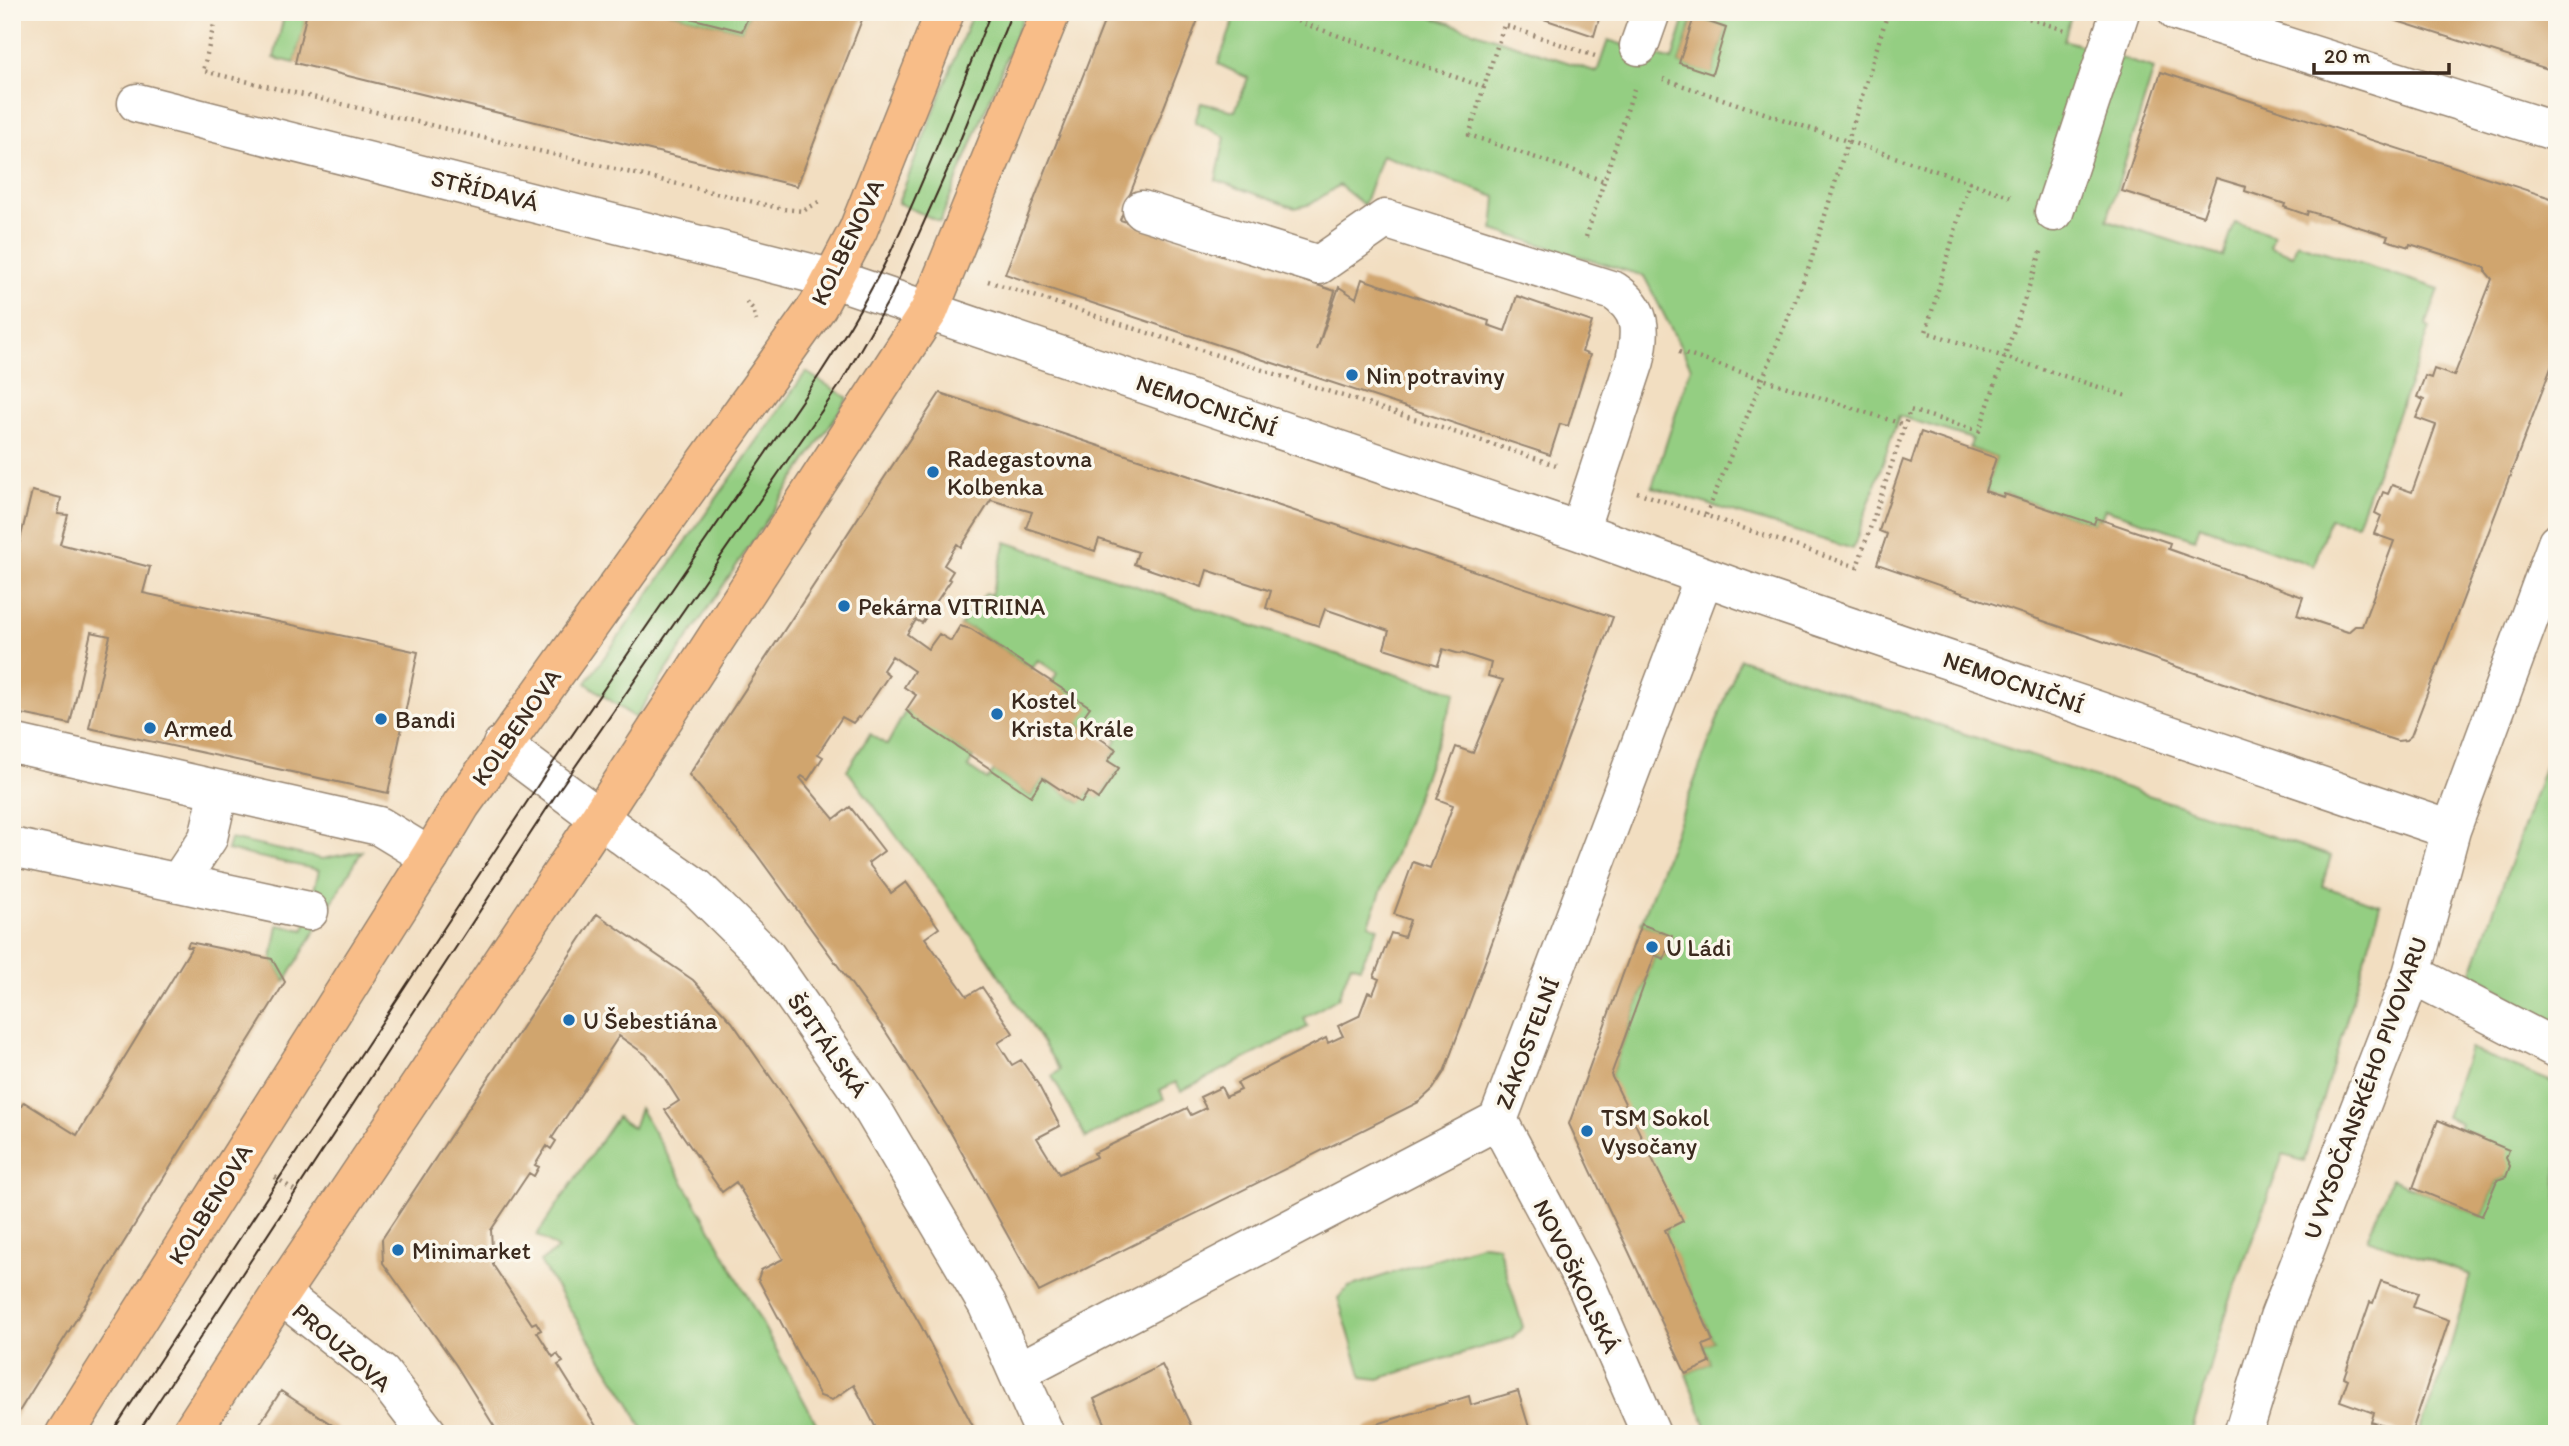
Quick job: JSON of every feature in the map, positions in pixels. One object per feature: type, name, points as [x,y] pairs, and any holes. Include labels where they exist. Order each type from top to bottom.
[{"type":"main road","name":"KOLBENOVA","points":[[65,1434],[461,805],[778,363],[834,279],[863,218],[945,12]]},
{"type":"main road","points":[[190,1434],[280,1294],[599,818],[929,311],[1051,12]]},
{"type":"street","points":[[2177,12],[2557,132]]},
{"type":"street","points":[[2054,212],[2115,28]]},
{"type":"street","name":"STŘÍDAVÁ","points":[[137,103],[834,279]]},
{"type":"street","points":[[1142,210],[1320,265],[1385,219],[1614,291],[1628,301],[1637,318],[1639,340],[1635,361],[1579,531]]},
{"type":"street","name":"NEMOCNIČNÍ","points":[[834,279],[2451,830]]},
{"type":"street","name":"U VYSOČANSKÉHO PIVOVARU","points":[[2243,1434],[2279,1317],[2412,974],[2451,830],[2557,543]]},
{"type":"street","name":"ZÁKOSTELNÍ","points":[[1018,1371],[1498,1121],[1704,577]]},
{"type":"street","points":[[12,743],[379,826],[430,858]]},
{"type":"street","name":"ŠPITÁLSKÁ","points":[[502,745],[698,888],[766,956],[874,1112],[987,1304],[1045,1434]]},
{"type":"street","points":[[178,883],[208,838],[219,790]]},
{"type":"street","points":[[12,847],[309,911]]},
{"type":"street","points":[[2412,974],[2557,1049]]},
{"type":"street","name":"NOVOŠKOLSKÁ","points":[[1498,1121],[1587,1287],[1651,1434]]},
{"type":"street","name":"PROUZOVA","points":[[280,1294],[382,1374],[428,1434]]},
{"type":"path","points":[[217,12],[203,71],[783,209]]},
{"type":"path","points":[[1271,12],[1484,87]]},
{"type":"path","points":[[1706,515],[1809,267],[1888,12]]},
{"type":"path","points":[[2009,12],[2115,28]]},
{"type":"path","points":[[1603,59],[1504,25],[1469,135],[1604,181]]},
{"type":"path","points":[[1573,278],[1647,55],[1849,141],[1969,182],[1926,332],[2130,397]]},
{"type":"path","points":[[1639,340],[1905,425]]},
{"type":"path","points":[[241,1155],[334,1214]]},
{"type":"green space","points":[[285,12],[307,12],[295,63],[274,58]]},
{"type":"green space","points":[[666,12],[750,12],[742,31]]},
{"type":"green space","points":[[973,12],[1025,12],[940,222],[898,203]]},
{"type":"green space","points":[[1237,12],[1416,12],[1597,72],[1608,40],[1672,60],[1687,12],[2072,12],[2064,40],[2154,69],[2107,220],[2223,257],[2235,222],[2274,235],[2270,247],[2293,255],[2297,243],[2439,289],[2426,326],[2430,328],[2357,524],[2329,519],[2314,566],[2200,525],[2195,539],[2105,509],[2101,519],[2096,518],[2094,524],[2005,494],[2003,497],[1985,491],[1996,458],[1970,448],[1972,439],[1899,416],[1853,549],[1652,487],[1691,367],[1644,276],[1493,230],[1496,197],[1382,155],[1364,205],[1339,185],[1311,204],[1295,208],[1216,180],[1225,137],[1195,122],[1201,103],[1235,111],[1248,78],[1218,64]],"holes":[[[1693,18],[1726,28],[1712,73],[1679,63]]]},
{"type":"green space","points":[[806,372],[848,398],[635,718],[586,683]]},
{"type":"green space","points":[[1006,542],[1419,682],[1456,692],[1369,924],[1378,928],[1360,967],[1351,964],[1338,998],[1304,1018],[1308,1027],[1181,1091],[1176,1082],[1160,1090],[1164,1099],[1086,1138],[1052,1076],[1060,1070],[988,958],[847,770],[870,734],[887,745],[906,710],[973,758],[968,767],[987,780],[994,771],[1031,796],[1043,778],[1080,803],[1088,792],[1099,798],[1119,768],[1108,761],[1116,750],[1113,747],[1117,739],[1096,725],[1090,733],[1078,724],[1052,682],[1057,673],[1038,660],[1032,669],[972,629],[960,626],[986,593],[991,595]]},
{"type":"green space","points":[[1740,659],[2331,856],[2322,886],[2381,905],[2304,1161],[2283,1155],[2229,1304],[2191,1434],[1709,1434],[1686,1374],[1710,1363],[1703,1345],[1713,1341],[1665,1233],[1667,1232],[1611,1075],[1655,955],[1664,958],[1672,937],[1641,924]]},
{"type":"green space","points":[[2557,731],[2557,1027],[2472,972]]},
{"type":"green space","points":[[230,839],[322,859],[362,851],[285,982],[272,959],[278,925],[304,930],[319,870],[227,850]]},
{"type":"green space","points":[[2470,1049],[2557,1084],[2557,1434],[2418,1434],[2444,1369],[2471,1275],[2367,1239],[2391,1179],[2482,1216],[2497,1180],[2506,1177],[2475,1135],[2459,1128],[2461,1123],[2446,1117]]},
{"type":"green space","points":[[640,1108],[713,1233],[822,1434],[645,1434],[629,1402],[540,1262],[558,1249],[537,1235],[617,1117],[633,1128]]},
{"type":"green space","points":[[1483,1244],[1498,1246],[1523,1327],[1512,1338],[1378,1379],[1362,1377],[1338,1298],[1349,1287]]},
{"type":"building","points":[[307,12],[666,12],[742,31],[750,12],[865,12],[797,186],[295,63]]},
{"type":"building","points":[[1108,12],[1201,12],[1120,220],[1335,291],[1317,350],[1339,287],[1356,298],[1362,279],[1489,321],[1488,325],[1505,331],[1517,296],[1592,322],[1582,352],[1590,355],[1568,426],[1560,424],[1550,455],[1005,274]]},
{"type":"building","points":[[1523,12],[1601,12],[1594,36]]},
{"type":"building","points":[[2557,12],[2557,72],[2372,13]]},
{"type":"building","points":[[1694,17],[1726,28],[1712,74],[1679,63]]},
{"type":"building","points":[[2161,72],[2557,200],[2557,352],[2411,736],[2406,740],[2397,741],[1877,564],[1887,534],[1879,531],[1903,460],[1911,463],[1921,432],[1996,458],[1985,491],[2003,497],[2004,494],[2094,524],[2096,518],[2170,543],[2168,549],[2303,597],[2297,615],[2348,632],[2355,626],[2362,626],[2394,541],[2374,534],[2381,516],[2375,513],[2383,492],[2388,494],[2392,485],[2412,492],[2436,425],[2416,418],[2424,400],[2417,397],[2425,376],[2431,378],[2434,369],[2454,376],[2492,279],[2486,268],[2410,244],[2409,247],[2386,240],[2388,236],[2308,211],[2307,215],[2284,207],[2285,204],[2245,191],[2246,187],[2216,178],[2203,216],[2122,191]]},
{"type":"building","points":[[940,393],[1613,617],[1444,1072],[1433,1089],[1419,1102],[1039,1292],[951,1133],[884,1029],[755,852],[689,775]],"holes":[[[991,500],[1032,512],[1026,528],[1095,551],[1099,539],[1138,552],[1134,564],[1202,587],[1207,570],[1271,591],[1266,608],[1319,626],[1325,609],[1389,631],[1384,648],[1438,665],[1443,649],[1461,653],[1491,663],[1488,676],[1503,680],[1473,753],[1456,747],[1437,799],[1453,805],[1430,868],[1413,862],[1394,914],[1410,920],[1404,937],[1391,933],[1374,977],[1379,979],[1373,994],[1368,992],[1359,1016],[1338,1026],[1343,1036],[1328,1043],[1326,1038],[1237,1083],[1241,1090],[1226,1097],[1221,1087],[1200,1097],[1206,1108],[1191,1115],[1187,1108],[1094,1153],[1096,1157],[1059,1174],[1037,1138],[1060,1126],[1038,1084],[1021,1060],[1012,1065],[998,1043],[1013,1033],[982,987],[967,996],[925,938],[939,928],[906,882],[891,893],[868,863],[884,851],[850,807],[834,819],[800,778],[802,776],[808,780],[823,757],[818,754],[842,717],[853,723],[860,718],[889,675],[883,670],[892,656],[914,671],[904,687],[916,695],[906,710],[914,718],[1031,796],[1043,778],[1081,803],[1088,792],[1098,799],[1119,768],[1108,761],[1116,749],[1078,724],[1090,707],[971,629],[960,626],[951,641],[939,634],[928,649],[907,634],[916,620],[922,623],[951,580],[948,579],[953,571],[944,565],[957,544],[961,547]]]},
{"type":"building","points":[[32,491],[61,498],[58,514],[68,515],[60,544],[150,567],[143,593],[418,652],[388,793],[89,728],[110,636],[91,632],[70,724],[12,712],[12,573]]},
{"type":"building","points":[[597,914],[693,980],[732,1022],[828,1164],[921,1326],[977,1434],[879,1434],[854,1385],[832,1400],[820,1396],[758,1279],[761,1270],[783,1259],[736,1182],[722,1192],[665,1110],[679,1101],[663,1076],[646,1055],[619,1036],[552,1138],[556,1141],[551,1149],[547,1146],[535,1165],[539,1167],[534,1176],[529,1173],[491,1230],[493,1265],[532,1324],[536,1322],[541,1330],[537,1332],[553,1357],[557,1354],[563,1362],[558,1365],[601,1434],[499,1434],[456,1365],[383,1263],[382,1239]]},
{"type":"building","points":[[1641,924],[1672,936],[1664,959],[1655,955],[1611,1075],[1683,1221],[1665,1230],[1713,1341],[1703,1345],[1710,1363],[1686,1374],[1569,1124]]},
{"type":"building","points":[[189,942],[272,959],[285,982],[12,1423],[12,1120],[24,1102],[77,1135],[192,947],[187,947]]},
{"type":"building","points":[[2438,1120],[2509,1150],[2506,1158],[2510,1166],[2506,1177],[2497,1180],[2482,1216],[2413,1188]]},
{"type":"building","points":[[2381,1281],[2418,1293],[2413,1307],[2449,1320],[2411,1434],[2371,1422],[2374,1413],[2340,1401],[2348,1379],[2344,1377],[2370,1302],[2373,1303]]},
{"type":"building","points":[[1162,1365],[1195,1434],[1110,1434],[1094,1399]]},
{"type":"building","points":[[281,1391],[346,1434],[253,1434]]},
{"type":"building","points":[[1518,1391],[1531,1434],[1366,1434],[1364,1428],[1469,1396],[1471,1405]]},
{"type":"tram line","points":[[111,1434],[544,776],[839,344],[892,249],[991,12]]},
{"type":"tram line","points":[[137,1434],[561,787],[841,383],[890,298],[954,155],[1012,12]]},
{"type":"place","name":"Nin potraviny","points":[[1352,375]]},
{"type":"place","name":"Radegastovna Kolbenka","points":[[933,472]]},
{"type":"place","name":"Pekárna VITRIINA","points":[[844,606]]},
{"type":"place","name":"Kostel Krista Krále","points":[[997,714]]},
{"type":"place","name":"Bandi","points":[[381,719]]},
{"type":"place","name":"Armed","points":[[150,728]]},
{"type":"place","name":"U Ládi","points":[[1652,947]]},
{"type":"place","name":"U Šebestiána","points":[[569,1020]]},
{"type":"place","name":"TSM Sokol Vysočany","points":[[1587,1131]]},
{"type":"place","name":"Minimarket","points":[[398,1250]]}]
